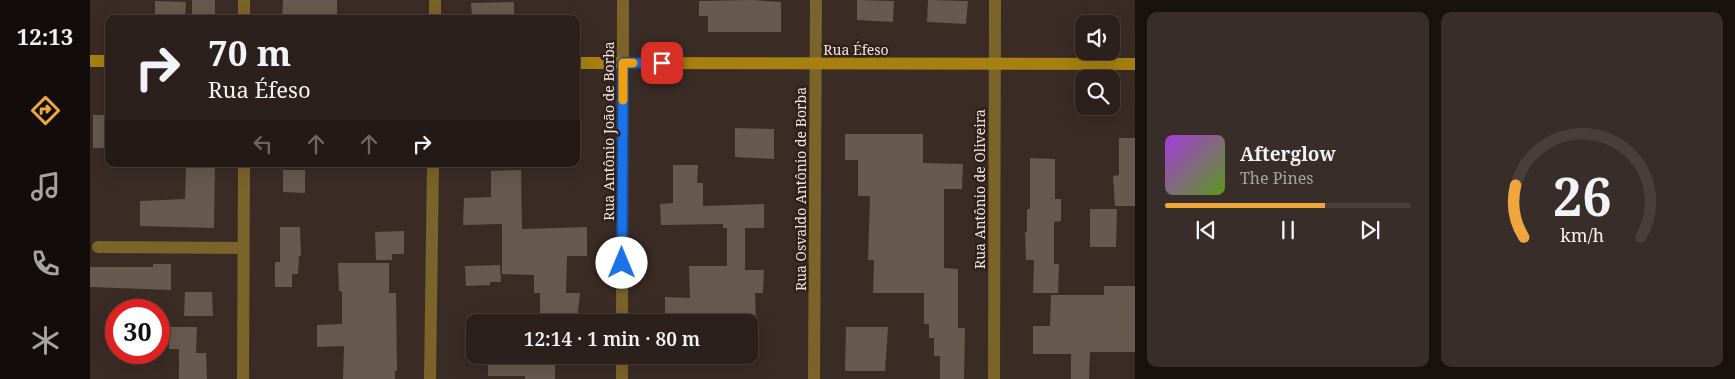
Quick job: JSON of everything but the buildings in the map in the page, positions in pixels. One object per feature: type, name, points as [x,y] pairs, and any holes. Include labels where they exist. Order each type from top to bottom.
[{"type":"street","points":[[244,0],[244,15]]},
{"type":"street","points":[[435,0],[435,15]]},
{"type":"street","name":"Rua Antônio João de Borba","points":[[622,314],[623,0]]},
{"type":"street","name":"Rua Osvaldo Antônio de Borba","points":[[814,379],[816,0]]},
{"type":"street","name":"Rua Antônio de Oliveira","points":[[994,379],[995,0]]},
{"type":"street","points":[[90,61],[105,62]]},
{"type":"street","name":"Rua Éfeso","points":[[580,63],[1135,64]]},
{"type":"street","points":[[243,379],[244,167]]},
{"type":"street","points":[[430,379],[433,167]]},
{"type":"street","points":[[98,247],[243,248]]},
{"type":"street","points":[[622,364],[622,379]]},
{"type":"slow traffic","points":[[623,100],[623,63],[633,63]]},
{"type":"route","points":[[622,263],[623,63],[662,63]]}]
